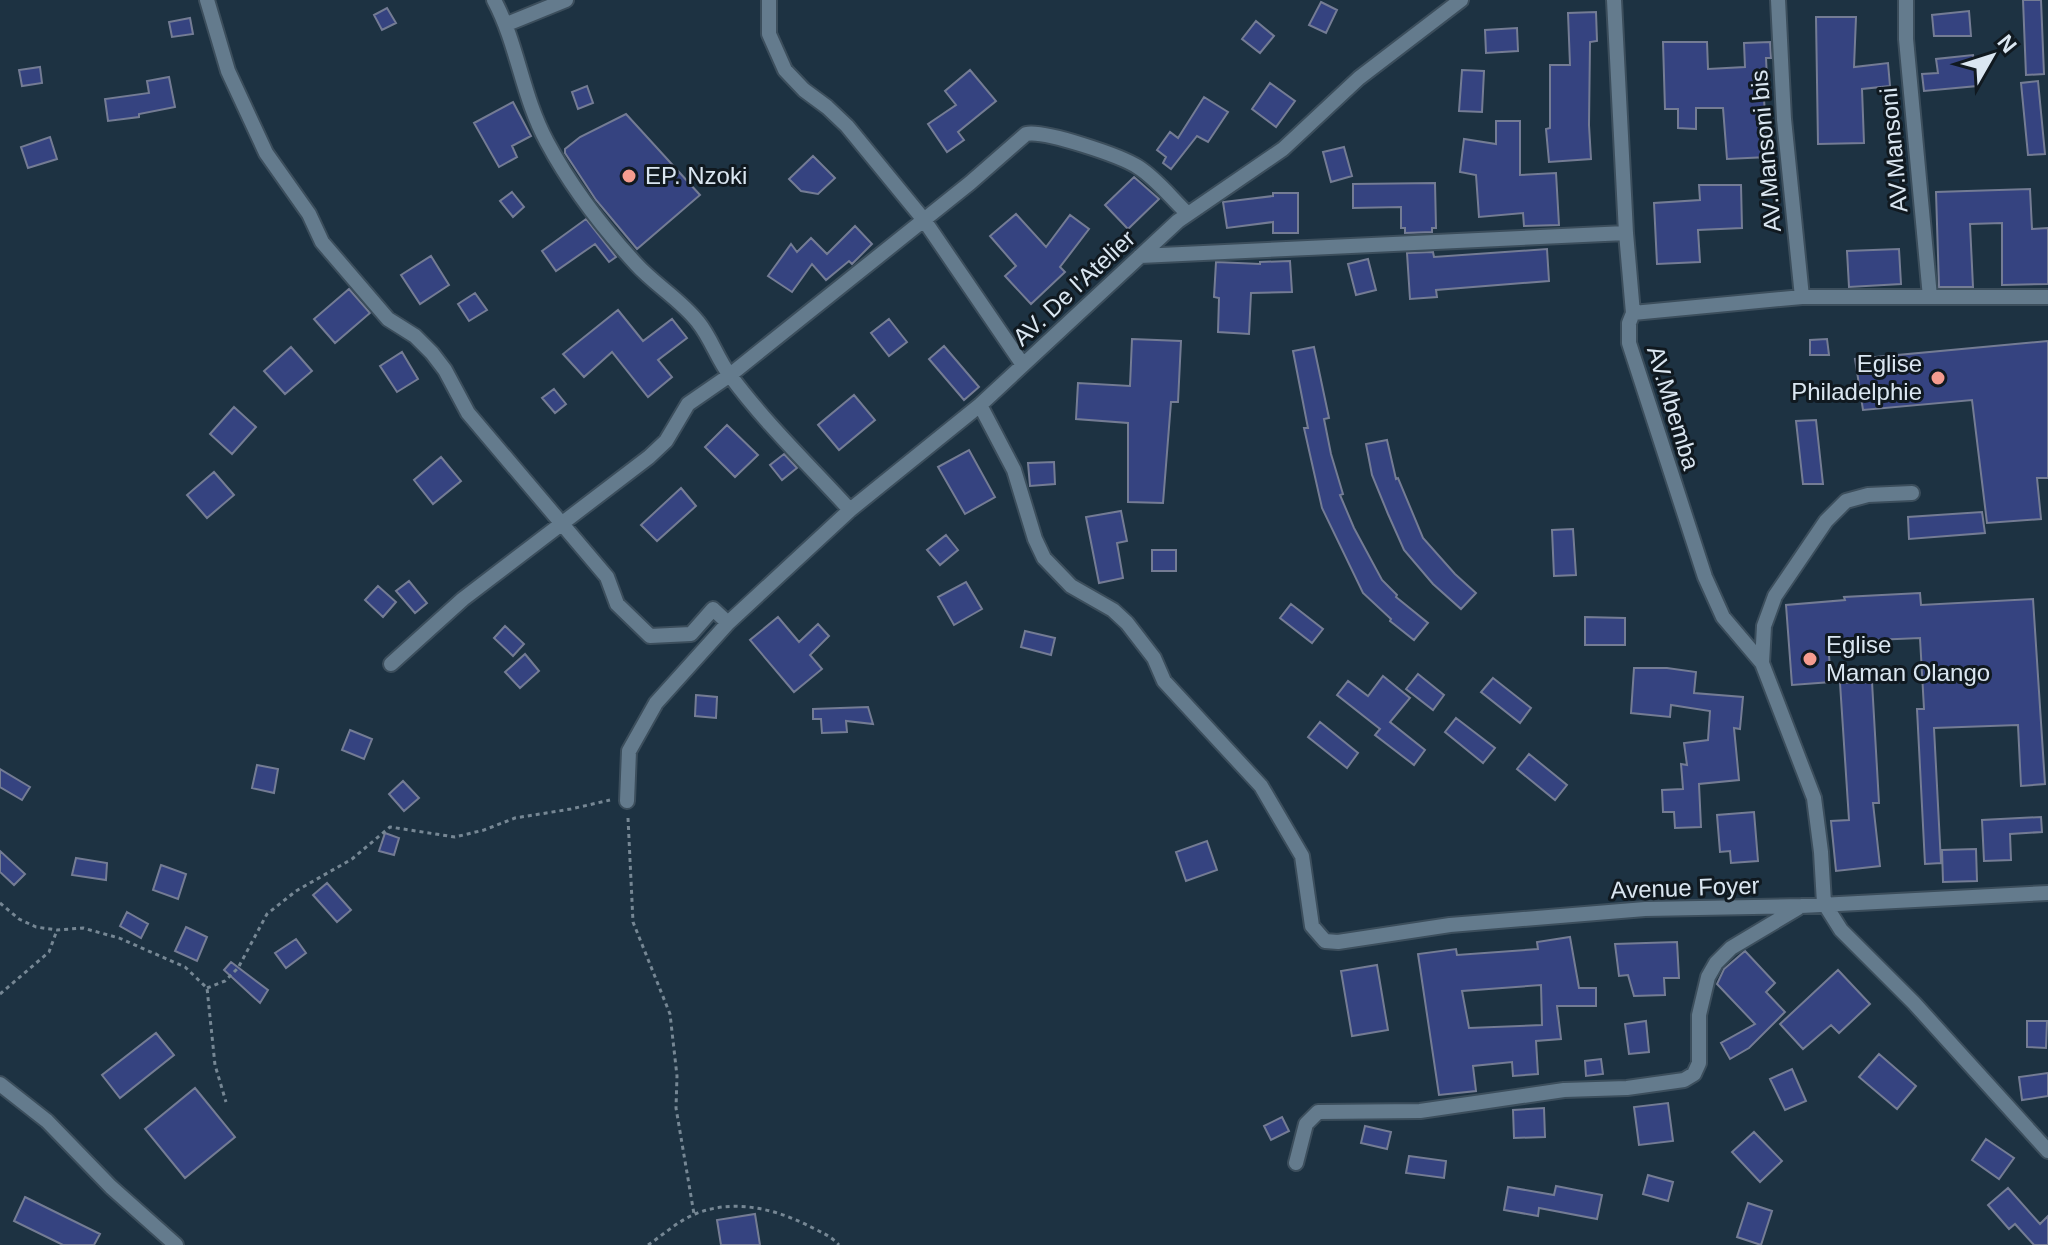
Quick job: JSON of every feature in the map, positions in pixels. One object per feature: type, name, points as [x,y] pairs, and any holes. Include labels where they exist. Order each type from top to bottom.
[{"type":"street","points":[[207,0],[228,71],[266,153],[309,214],[322,242],[388,319],[415,336],[432,353],[445,370],[468,413],[607,577],[617,604],[650,636],[691,634],[713,609],[728,623]]},
{"type":"street","points":[[494,0],[507,24],[527,97],[547,142],[582,197],[637,265],[698,322],[730,375],[850,510]]},
{"type":"street","points":[[507,24],[566,0]]},
{"type":"street","points":[[769,0],[769,34],[785,70],[847,126],[924,220],[1023,365]]},
{"type":"street","name":"AV. De l'Atelier","points":[[627,801],[629,751],[642,727],[656,703],[728,623],[850,510],[980,405],[1188,214],[1283,149],[1359,78],[1461,0]]},
{"type":"street","name":"AV.Mbemba","points":[[1614,0],[1633,313],[1629,323],[1629,343],[1705,577],[1723,617],[1762,663]]},
{"type":"street","name":"AV.Mansoni bis","points":[[1778,0],[1784,119],[1802,297]]},
{"type":"street","name":"AV.Mansoni","points":[[1906,0],[1906,39],[1930,297]]},
{"type":"street","points":[[391,664],[463,599],[649,457],[666,441],[688,404],[730,375],[1021,138],[1035,133],[1116,157],[1139,168],[1188,214]]},
{"type":"street","points":[[1140,256],[1626,233]]},
{"type":"street","points":[[1633,313],[1802,297],[2048,297]]},
{"type":"street","name":"Avenue Foyer","points":[[980,405],[1014,470],[1044,558],[1071,586],[1113,610],[1127,623],[1154,658],[1164,681],[1261,786],[1302,856],[1312,926],[1325,941],[1338,942],[1450,925],[1645,909],[1801,906],[2048,893]]},
{"type":"street","points":[[1912,493],[1868,495],[1846,501],[1826,521],[1775,596],[1764,626],[1762,663],[1814,798],[1824,903],[1841,930],[1914,1003],[2048,1151]]},
{"type":"street","points":[[1296,1163],[1306,1124],[1318,1112],[1420,1111],[1564,1090],[1627,1088],[1684,1080],[1694,1074],[1699,1063],[1699,1015],[1708,977],[1716,963],[1731,948],[1801,906]]},
{"type":"street","points":[[0,1084],[47,1121],[111,1187],[176,1245]]},
{"type":"path","points":[[207,988],[225,981],[238,968],[267,914],[296,891],[352,859],[390,827],[455,837],[515,818],[605,803],[619,795],[627,801],[633,922],[670,1014],[677,1076],[676,1108],[694,1214]]},
{"type":"path","points":[[0,903],[19,919],[36,927],[57,930],[83,928],[119,938],[185,967],[207,988],[215,1065],[226,1102]]},
{"type":"path","points":[[0,994],[49,952],[57,930]]},
{"type":"path","points":[[648,1245],[694,1214],[722,1206],[768,1209],[800,1221],[839,1245]]},
{"type":"building","points":[[2023,0],[2041,0],[2044,74],[2026,75]]},
{"type":"building","points":[[1321,2],[1337,10],[1326,33],[1309,25]]},
{"type":"building","points":[[387,8],[396,23],[382,30],[374,15]]},
{"type":"building","points":[[1969,11],[1971,36],[1934,36],[1932,15]]},
{"type":"building","points":[[1596,12],[1597,41],[1590,42],[1591,159],[1549,162],[1546,129],[1550,128],[1550,65],[1570,65],[1568,13]]},
{"type":"building","points":[[1816,17],[1856,17],[1854,67],[1888,63],[1890,86],[1862,89],[1864,143],[1818,144]]},
{"type":"building","points":[[190,18],[193,34],[172,37],[169,22]]},
{"type":"building","points":[[1256,21],[1274,36],[1260,53],[1242,39]]},
{"type":"building","points":[[1517,28],[1518,51],[1486,53],[1485,30]]},
{"type":"building","points":[[1663,42],[1707,42],[1708,69],[1745,67],[1744,43],[1770,42],[1771,58],[1766,58],[1768,98],[1764,99],[1768,157],[1727,159],[1723,108],[1696,108],[1696,129],[1678,128],[1678,109],[1665,109]]},
{"type":"building","points":[[1973,55],[1977,86],[1924,91],[1922,74],[1938,73],[1936,59]]},
{"type":"building","points":[[40,67],[42,83],[22,86],[19,70]]},
{"type":"building","points":[[970,70],[996,101],[958,132],[964,140],[947,152],[928,124],[956,105],[945,91]]},
{"type":"building","points":[[1462,70],[1484,71],[1482,112],[1459,111]]},
{"type":"building","points":[[169,77],[175,107],[139,114],[139,117],[108,121],[105,99],[149,93],[147,81]]},
{"type":"building","points":[[2038,81],[2045,154],[2028,155],[2021,83]]},
{"type":"building","points":[[1270,83],[1295,101],[1276,127],[1252,109]]},
{"type":"building","points":[[587,86],[593,103],[578,109],[572,92]]},
{"type":"building","points":[[1204,97],[1228,112],[1208,142],[1197,136],[1171,169],[1163,163],[1166,157],[1157,150],[1170,132],[1178,138]]},
{"type":"building","points":[[513,102],[531,136],[512,146],[517,157],[499,167],[474,123]]},
{"type":"building","name":"EP. Nzoki","points":[[626,114],[700,195],[637,249],[596,200],[565,153],[565,149],[580,137]]},
{"type":"building","points":[[1496,121],[1520,121],[1520,175],[1556,173],[1559,225],[1524,226],[1523,213],[1479,217],[1476,175],[1460,172],[1464,139],[1496,144]]},
{"type":"building","points":[[50,137],[57,159],[28,168],[21,147]]},
{"type":"building","points":[[1344,147],[1352,176],[1331,182],[1323,152]]},
{"type":"building","points":[[813,156],[835,178],[818,194],[801,191],[789,179]]},
{"type":"building","points":[[1134,177],[1159,199],[1128,229],[1105,205]]},
{"type":"building","points":[[1435,183],[1436,228],[1432,228],[1432,232],[1405,233],[1405,228],[1401,228],[1401,207],[1353,208],[1353,184]]},
{"type":"building","points":[[1699,185],[1741,185],[1742,228],[1698,230],[1700,262],[1657,264],[1654,203],[1700,200]]},
{"type":"building","points":[[2030,189],[2032,229],[2048,228],[2048,284],[2002,285],[2002,223],[1970,224],[1973,287],[1939,287],[1936,192]]},
{"type":"building","points":[[512,192],[524,207],[513,217],[500,201]]},
{"type":"building","points":[[1273,193],[1298,193],[1298,233],[1273,233],[1273,222],[1227,228],[1223,202],[1273,196]]},
{"type":"building","points":[[1016,214],[1046,247],[1070,215],[1089,229],[1060,267],[1065,272],[1031,304],[1005,276],[1016,266],[990,236]]},
{"type":"building","points":[[586,219],[616,257],[609,262],[595,244],[556,271],[542,251]]},
{"type":"building","points":[[855,226],[872,244],[852,264],[849,261],[826,280],[812,264],[792,292],[768,276],[791,244],[797,252],[811,238],[827,254]]},
{"type":"building","points":[[1547,249],[1549,281],[1436,290],[1437,297],[1410,299],[1407,253],[1433,252],[1434,257]]},
{"type":"building","points":[[1899,249],[1901,284],[1849,287],[1847,251]]},
{"type":"building","points":[[431,256],[449,285],[420,304],[401,275]]},
{"type":"building","points":[[1368,259],[1376,290],[1356,295],[1348,264]]},
{"type":"building","points":[[1290,261],[1292,292],[1251,293],[1249,334],[1218,332],[1219,298],[1214,297],[1216,262],[1260,264]]},
{"type":"building","points":[[349,289],[370,313],[335,343],[314,319]]},
{"type":"building","points":[[475,293],[487,310],[469,321],[458,304]]},
{"type":"building","points":[[618,310],[643,341],[672,319],[687,338],[658,360],[672,377],[648,397],[612,352],[584,377],[563,354]]},
{"type":"building","points":[[889,319],[907,342],[889,356],[871,333]]},
{"type":"building","points":[[1132,339],[1181,341],[1178,402],[1171,402],[1163,503],[1128,502],[1128,423],[1076,419],[1078,383],[1130,386]]},
{"type":"building","points":[[1827,339],[1829,355],[1810,355],[1810,340]]},
{"type":"building","points":[[2048,341],[2048,478],[2037,478],[2041,519],[1987,523],[1972,400],[1863,410],[1855,359]]},
{"type":"building","points":[[944,346],[979,387],[964,400],[929,359]]},
{"type":"building","points":[[291,347],[312,371],[285,394],[264,371]]},
{"type":"building","points":[[1314,347],[1329,418],[1324,419],[1343,494],[1340,495],[1382,580],[1396,597],[1428,623],[1414,640],[1363,593],[1322,508],[1304,428],[1308,428],[1293,351]]},
{"type":"building","points":[[402,352],[418,379],[397,392],[380,366]]},
{"type":"building","points":[[554,389],[566,404],[555,413],[542,398]]},
{"type":"building","points":[[854,395],[875,420],[839,450],[818,425]]},
{"type":"building","points":[[234,407],[256,427],[232,454],[210,434]]},
{"type":"building","points":[[1816,420],[1823,484],[1803,484],[1796,421]]},
{"type":"building","points":[[727,425],[758,455],[735,477],[705,447]]},
{"type":"building","points":[[1387,440],[1396,479],[1423,538],[1476,593],[1461,609],[1433,584],[1404,550],[1388,514],[1372,475],[1366,444]]},
{"type":"building","points":[[969,450],[995,497],[965,514],[938,467]]},
{"type":"building","points":[[784,454],[797,468],[782,480],[770,465]]},
{"type":"building","points":[[441,457],[461,481],[433,504],[414,480]]},
{"type":"building","points":[[1054,462],[1055,484],[1030,486],[1028,463]]},
{"type":"building","points":[[214,472],[234,495],[207,518],[187,495]]},
{"type":"building","points":[[681,488],[696,506],[657,541],[641,525]]},
{"type":"building","points":[[1121,511],[1127,541],[1117,543],[1123,578],[1099,583],[1086,517]]},
{"type":"building","points":[[1982,512],[1985,533],[1909,539],[1908,517]]},
{"type":"building","points":[[1573,529],[1576,575],[1554,576],[1552,530]]},
{"type":"building","points":[[946,535],[958,550],[940,565],[927,550]]},
{"type":"building","points":[[1152,550],[1176,550],[1176,571],[1152,571]]},
{"type":"building","points":[[409,581],[427,603],[415,613],[396,591]]},
{"type":"building","points":[[966,582],[982,609],[954,625],[938,597]]},
{"type":"building","points":[[378,586],[396,602],[383,617],[365,600]]},
{"type":"building","points":[[1920,593],[1921,605],[2033,599],[2045,784],[2021,786],[2018,725],[1934,728],[1941,863],[1925,864],[1917,709],[1924,709],[1920,638],[1828,642],[1831,682],[1792,685],[1786,605],[1845,600],[1844,597]]},
{"type":"building","points":[[1291,604],[1323,629],[1312,643],[1280,618]]},
{"type":"building","points":[[778,617],[799,642],[818,624],[829,636],[810,655],[822,669],[794,692],[750,640]]},
{"type":"building","points":[[1585,617],[1625,618],[1625,645],[1585,645]]},
{"type":"building","points":[[505,626],[524,644],[513,656],[494,638]]},
{"type":"building","points":[[1025,631],[1055,638],[1051,655],[1021,647]]},
{"type":"building","points":[[525,654],[539,671],[520,688],[505,672]]},
{"type":"building","points":[[1634,668],[1696,672],[1694,693],[1743,697],[1740,729],[1734,728],[1739,780],[1699,784],[1701,827],[1675,828],[1674,812],[1663,812],[1662,790],[1683,789],[1681,764],[1687,765],[1684,743],[1708,740],[1710,711],[1671,705],[1670,717],[1631,713]]},
{"type":"building","points":[[1418,674],[1444,695],[1433,710],[1406,689]]},
{"type":"building","points":[[1383,676],[1410,698],[1390,722],[1425,750],[1414,765],[1375,735],[1380,729],[1337,695],[1348,681],[1368,696]]},
{"type":"building","points":[[1493,678],[1531,708],[1520,723],[1481,692]]},
{"type":"building","points":[[1872,682],[1879,803],[1873,803],[1880,866],[1836,871],[1831,821],[1849,820],[1840,683]]},
{"type":"building","points":[[696,695],[717,697],[716,718],[695,716]]},
{"type":"building","points":[[868,707],[873,724],[846,721],[847,732],[822,733],[821,719],[813,719],[813,709]]},
{"type":"building","points":[[1456,718],[1495,748],[1483,763],[1445,732]]},
{"type":"building","points":[[1320,722],[1358,753],[1347,768],[1308,737]]},
{"type":"building","points":[[350,730],[372,739],[364,759],[342,750]]},
{"type":"building","points":[[1529,754],[1567,785],[1555,800],[1517,769]]},
{"type":"building","points":[[257,765],[278,769],[274,793],[252,788]]},
{"type":"building","points":[[0,769],[30,787],[22,800],[0,787]]},
{"type":"building","points":[[403,781],[419,798],[404,811],[389,794]]},
{"type":"building","points":[[1754,812],[1758,861],[1731,863],[1730,851],[1720,852],[1717,815]]},
{"type":"building","points":[[2041,817],[2042,832],[2010,834],[2011,860],[1984,861],[1982,820]]},
{"type":"building","points":[[385,833],[399,838],[394,855],[379,851]]},
{"type":"building","points":[[1207,841],[1217,870],[1186,881],[1176,852]]},
{"type":"building","points":[[1976,849],[1977,881],[1943,882],[1942,850]]},
{"type":"building","points":[[0,851],[25,874],[14,885],[0,872]]},
{"type":"building","points":[[76,858],[107,863],[106,880],[72,875]]},
{"type":"building","points":[[161,865],[186,874],[178,899],[153,890]]},
{"type":"building","points":[[327,883],[351,910],[337,922],[313,895]]},
{"type":"building","points":[[127,912],[148,924],[141,938],[120,926]]},
{"type":"building","points":[[186,927],[207,937],[197,961],[175,951]]},
{"type":"building","points":[[1570,937],[1579,988],[1596,988],[1596,1006],[1557,1006],[1561,1039],[1536,1041],[1538,1074],[1513,1076],[1512,1062],[1473,1066],[1476,1091],[1439,1095],[1418,954],[1456,949],[1457,955],[1538,949],[1537,942]],"holes":[[[1541,985],[1542,1025],[1469,1028],[1462,991]]]},
{"type":"building","points":[[296,939],[306,953],[286,968],[275,953]]},
{"type":"building","points":[[1677,942],[1679,978],[1664,978],[1665,995],[1634,996],[1628,975],[1619,976],[1615,944]]},
{"type":"building","points":[[1745,951],[1775,983],[1766,992],[1785,1012],[1749,1048],[1730,1059],[1721,1043],[1755,1024],[1717,984],[1724,969]]},
{"type":"building","points":[[231,962],[268,990],[260,1003],[224,970]]},
{"type":"building","points":[[1377,965],[1388,1030],[1352,1036],[1341,971]]},
{"type":"building","points":[[1838,970],[1870,1004],[1839,1033],[1831,1025],[1803,1049],[1780,1024]]},
{"type":"building","points":[[1646,1021],[1649,1052],[1629,1054],[1625,1024]]},
{"type":"building","points":[[2027,1021],[2047,1021],[2046,1048],[2027,1047]]},
{"type":"building","points":[[156,1033],[174,1055],[120,1098],[102,1075]]},
{"type":"building","points":[[1879,1054],[1916,1086],[1897,1109],[1859,1077]]},
{"type":"building","points":[[1601,1059],[1603,1074],[1586,1076],[1585,1061]]},
{"type":"building","points":[[1792,1069],[1806,1101],[1785,1110],[1770,1079]]},
{"type":"building","points":[[2048,1073],[2048,1096],[2022,1100],[2019,1077]]},
{"type":"building","points":[[195,1088],[235,1137],[185,1178],[145,1129]]},
{"type":"building","points":[[1668,1103],[1673,1141],[1639,1145],[1634,1107]]},
{"type":"building","points":[[1544,1108],[1545,1137],[1514,1138],[1513,1110]]},
{"type":"building","points":[[1282,1117],[1289,1131],[1271,1140],[1264,1126]]},
{"type":"building","points":[[1365,1126],[1391,1132],[1387,1149],[1361,1143]]},
{"type":"building","points":[[1754,1132],[1782,1161],[1760,1182],[1732,1152]]},
{"type":"building","points":[[1986,1139],[2014,1158],[1999,1179],[1972,1160]]},
{"type":"building","points":[[1409,1156],[1446,1161],[1444,1178],[1406,1173]]},
{"type":"building","points":[[1648,1175],[1673,1182],[1668,1201],[1643,1194]]},
{"type":"building","points":[[1556,1186],[1602,1195],[1597,1219],[1539,1208],[1538,1216],[1504,1210],[1508,1187],[1554,1195]]},
{"type":"building","points":[[2008,1188],[2040,1224],[2048,1216],[2048,1245],[2034,1245],[2015,1224],[2009,1229],[1988,1205]]},
{"type":"building","points":[[25,1197],[100,1234],[94,1245],[63,1245],[14,1221]]},
{"type":"building","points":[[1748,1203],[1772,1211],[1761,1245],[1737,1237]]},
{"type":"building","points":[[755,1214],[760,1245],[721,1245],[717,1220]]},
{"type":"place","name":"EP. Nzoki","points":[[629,176]]},
{"type":"place","name":"Eglise Philadelphie","points":[[1938,378]]},
{"type":"place","name":"Eglise Maman Olango","points":[[1810,659]]}]
